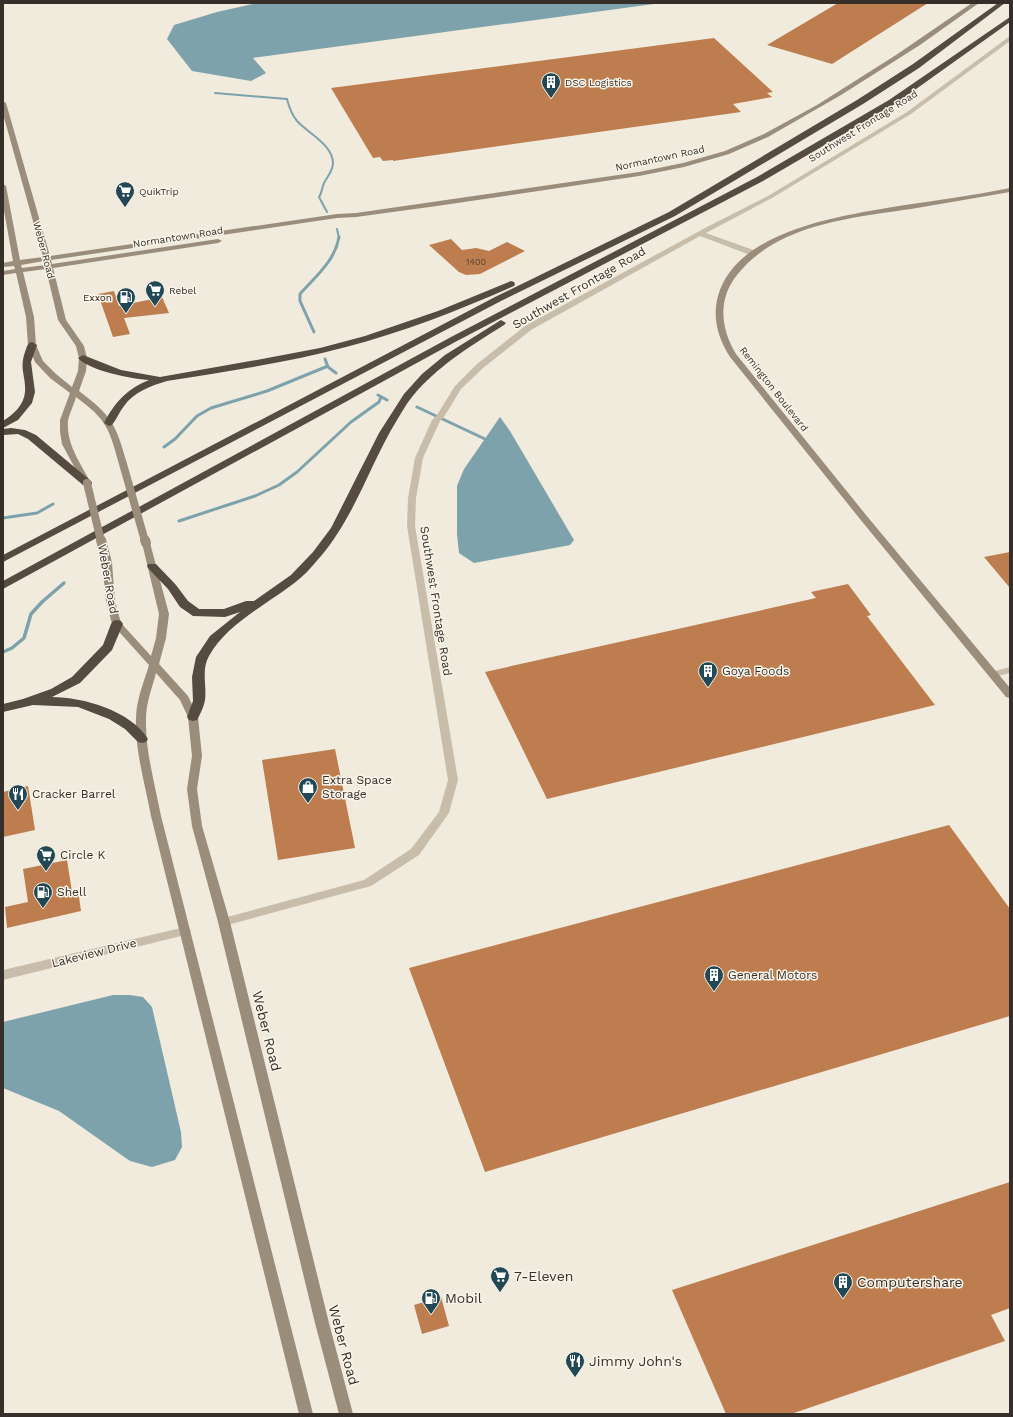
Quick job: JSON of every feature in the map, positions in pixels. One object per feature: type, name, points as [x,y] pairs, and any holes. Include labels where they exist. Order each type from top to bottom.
[{"type":"highway","points":[[3,559],[498,299],[672,214],[727,180],[795,142],[866,98],[916,66],[1002,3]]},
{"type":"highway","points":[[3,586],[454,339],[760,179],[892,102],[1010,18]]},
{"type":"highway","points":[[109,424],[116,407],[132,391],[146,384],[165,378],[321,351],[379,334],[470,302],[672,214]]},
{"type":"highway","points":[[193,717],[199,701],[198,678],[202,657],[214,639],[233,622],[295,577],[317,554],[336,529],[384,433],[407,396],[425,376],[448,357],[575,277]]},
{"type":"highway","points":[[3,425],[15,418],[27,403],[30,392],[26,362],[32,344]]},
{"type":"highway","points":[[83,358],[100,368],[121,374],[138,378],[165,378]]},
{"type":"highway","points":[[3,432],[14,430],[24,432],[32,437],[86,483]]},
{"type":"highway","points":[[152,566],[172,586],[184,604],[197,613],[225,613],[245,607],[272,594]]},
{"type":"highway","points":[[3,708],[26,703],[55,692],[76,680],[108,647],[117,624]]},
{"type":"highway","points":[[26,703],[62,701],[92,707],[133,728],[142,739]]},
{"type":"main road","name":"Normantown Road","points":[[3,265],[18,266],[310,226],[338,221],[356,215],[620,176],[707,159],[747,145],[783,127],[886,65],[976,3]]},
{"type":"main road","name":"Weber Road","points":[[3,103],[48,262],[62,320],[80,346],[83,358],[82,371],[64,420],[64,432],[66,444],[86,483],[107,563],[112,613],[117,624],[184,698],[193,717],[197,756],[192,789],[197,826],[224,922],[322,1323],[346,1414]]},
{"type":"main road","points":[[3,186],[18,266],[30,317],[32,344],[39,362],[53,376],[97,409],[109,424],[116,439],[146,543],[164,614],[161,638],[143,702],[142,739],[156,816],[306,1414]]},
{"type":"main road","name":"Remington Boulevard","points":[[1010,190],[850,217],[811,225],[784,235],[753,253],[734,272],[722,292],[719,311],[722,333],[733,355],[863,517],[1010,695]]},
{"type":"main road","name":"Normantown Road","points":[[3,273],[18,266]]},
{"type":"street","name":"Southwest Frontage Road","points":[[224,922],[368,883],[415,852],[444,813],[453,780],[412,526],[412,498],[419,458],[436,420],[440,417],[458,388],[492,357],[528,328],[700,233],[770,197],[908,113],[1010,38]]},
{"type":"street","points":[[700,233],[753,253]]},
{"type":"street","points":[[994,674],[1010,670]]},
{"type":"street","name":"Lakeview Drive","points":[[3,975],[185,931]]},
{"type":"water","points":[[257,3],[661,3],[253,58],[266,73],[251,81],[192,71],[167,39],[174,25],[217,12]]},
{"type":"water","points":[[500,417],[510,431],[574,540],[570,545],[474,563],[459,553],[457,534],[457,486],[464,469]]},
{"type":"water","points":[[113,995],[143,997],[152,1007],[181,1132],[182,1147],[175,1160],[152,1167],[130,1161],[59,1111],[3,1088],[3,1022]]},
{"type":"building","points":[[838,3],[928,3],[832,64],[767,45]]},
{"type":"building","name":"DSC Logistics","points":[[714,38],[773,92],[767,93],[772,97],[733,104],[741,112],[393,161],[383,161],[380,157],[373,158],[331,88]]},
{"type":"building","points":[[451,239],[462,250],[476,248],[489,251],[507,242],[525,251],[480,274],[466,275],[459,272],[429,245]]},
{"type":"building","name":"Exxon","points":[[114,291],[119,306],[162,297],[169,313],[124,318],[130,334],[113,337],[98,294]]},
{"type":"building","points":[[1010,552],[1010,588],[984,557]]},
{"type":"building","name":"Goya Foods","points":[[848,584],[871,615],[867,616],[935,705],[547,799],[485,672],[816,598],[811,592]]},
{"type":"building","name":"Extra Space Storage","points":[[335,749],[355,848],[278,860],[262,760]]},
{"type":"building","name":"Cracker Barrel","points":[[28,786],[35,830],[3,837],[3,792]]},
{"type":"building","name":"General Motors","points":[[949,825],[1010,909],[1010,1016],[485,1172],[409,968]]},
{"type":"building","points":[[67,860],[72,892],[78,890],[81,911],[7,928],[5,907],[28,902],[23,869]]},
{"type":"building","name":"Computershare","points":[[1010,1182],[1010,1308],[991,1315],[1005,1341],[791,1414],[726,1414],[672,1290]]},
{"type":"building","name":"Mobil","points":[[441,1297],[449,1326],[422,1334],[414,1305]]},
{"type":"waterway","points":[[215,93],[287,99],[291,111],[297,121],[325,145],[332,157],[332,169],[324,183],[319,197],[327,212]]},
{"type":"waterway","points":[[337,229],[339,238]]},
{"type":"waterway","points":[[314,332],[300,301],[300,294],[329,261],[337,246],[339,238]]},
{"type":"waterway","points":[[325,359],[328,366]]},
{"type":"waterway","points":[[164,447],[175,439],[197,416],[211,408],[267,391],[328,366]]},
{"type":"waterway","points":[[328,366],[336,373]]},
{"type":"waterway","points":[[378,395],[387,400]]},
{"type":"waterway","points":[[179,521],[255,496],[279,485],[297,472],[351,422],[379,402],[381,397]]},
{"type":"waterway","points":[[417,407],[485,439]]},
{"type":"waterway","points":[[3,518],[37,513],[53,504]]},
{"type":"waterway","points":[[3,652],[12,648],[24,638],[31,614],[42,602],[64,583]]},
{"type":"place","name":"DSC Logistics","points":[[551,99]]},
{"type":"place","name":"QuikTrip","points":[[125,208]]},
{"type":"place","name":"Rebel","points":[[155,307]]},
{"type":"place","name":"Exxon","points":[[126,314]]},
{"type":"place","name":"Goya Foods","points":[[708,688]]},
{"type":"place","name":"Extra Space Storage","points":[[308,804]]},
{"type":"place","name":"Cracker Barrel","points":[[18,811]]},
{"type":"place","name":"Circle K","points":[[46,872]]},
{"type":"place","name":"Shell","points":[[43,909]]},
{"type":"place","name":"General Motors","points":[[714,992]]},
{"type":"place","name":"7-Eleven","points":[[500,1293]]},
{"type":"place","name":"Computershare","points":[[843,1299]]},
{"type":"place","name":"Mobil","points":[[431,1315]]},
{"type":"place","name":"Jimmy John's","points":[[575,1378]]}]
